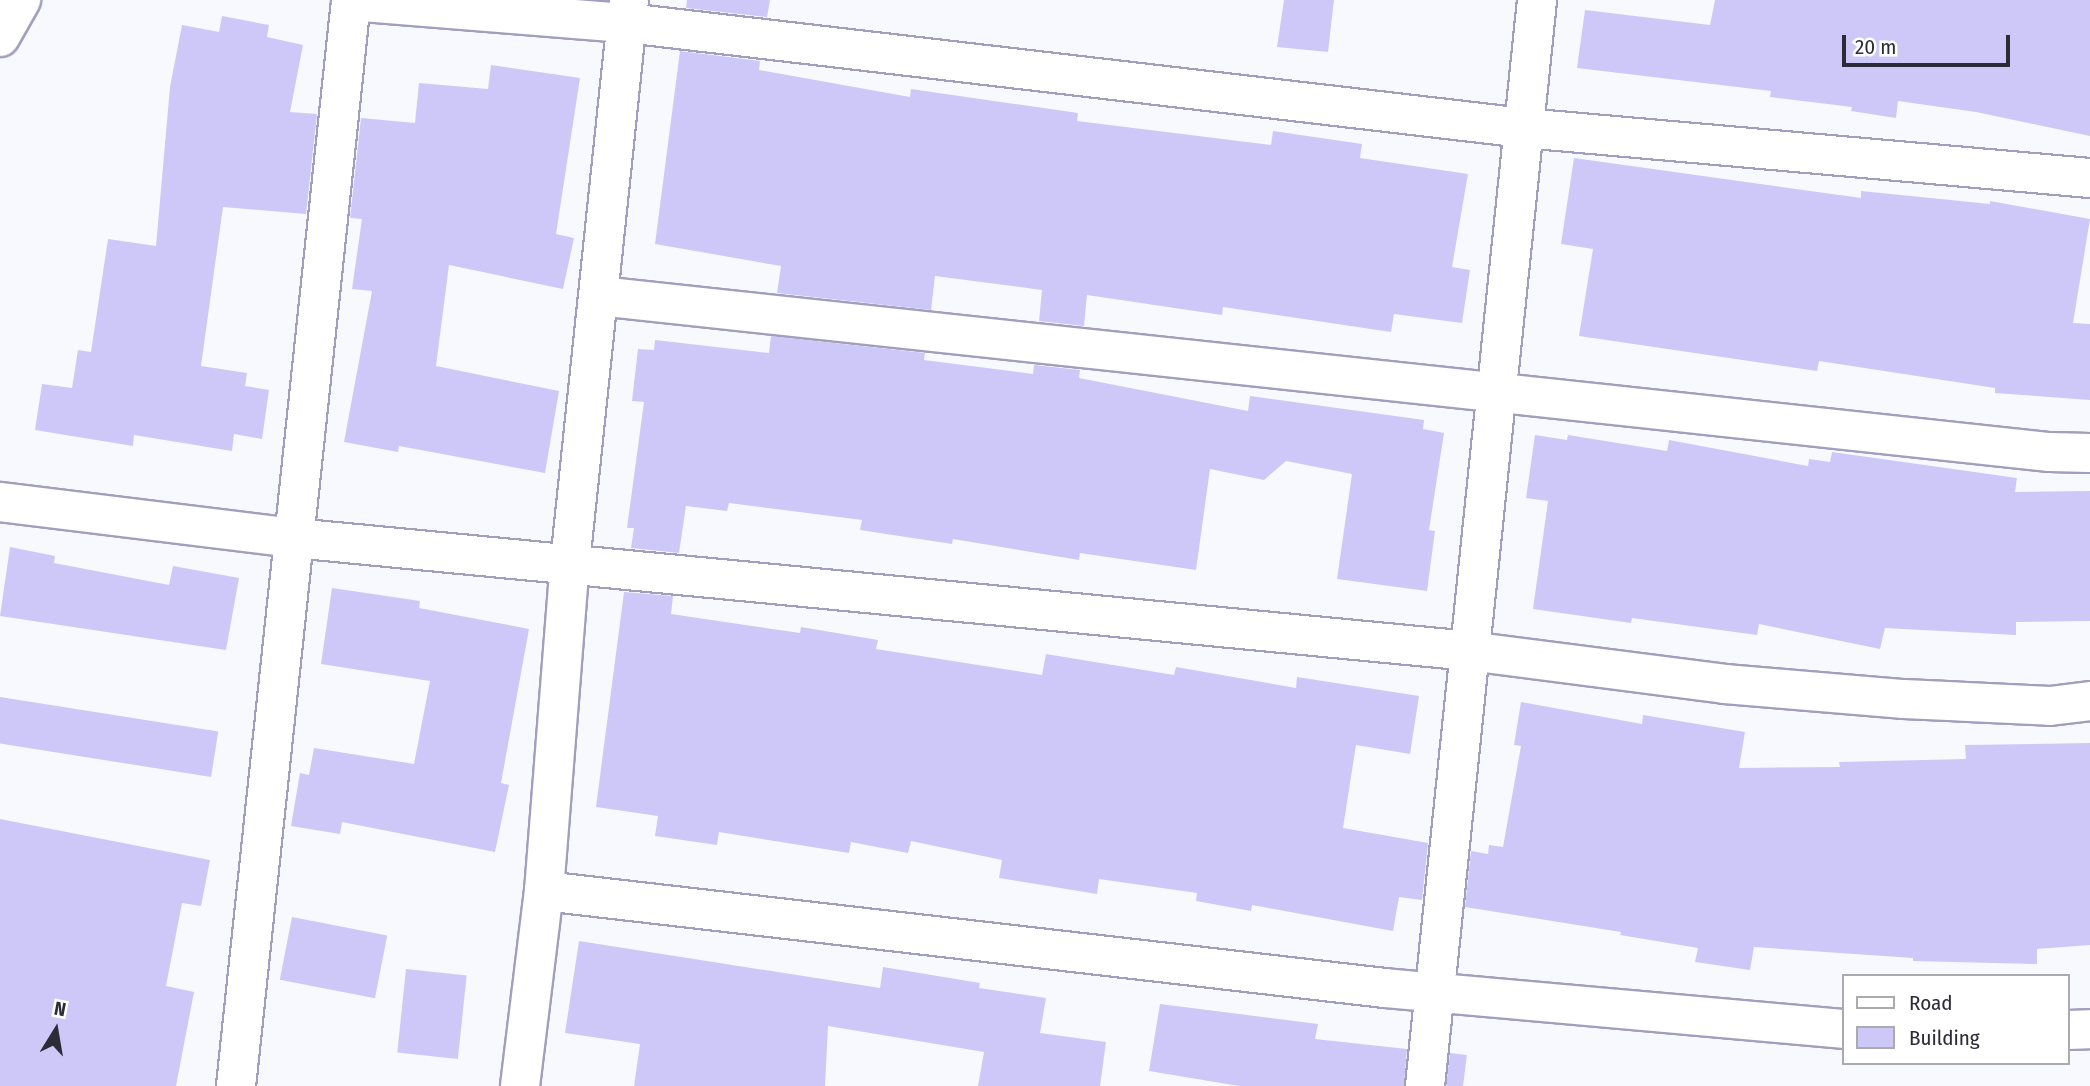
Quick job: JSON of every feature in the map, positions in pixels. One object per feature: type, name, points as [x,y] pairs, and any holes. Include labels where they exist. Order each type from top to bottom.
[{"type":"street","points":[[0,37],[21,0]]},
{"type":"street","points":[[1424,1086],[1436,993],[1537,0]]},
{"type":"street","points":[[236,1086],[351,1],[628,11],[1524,128],[2090,178]]},
{"type":"street","points":[[520,1086],[544,891],[570,563],[628,11]]},
{"type":"street","points":[[599,296],[2036,450],[2090,453]]},
{"type":"street","points":[[0,502],[294,538],[1469,652],[1725,684],[1890,698],[2050,706],[2090,702]]},
{"type":"street","points":[[544,891],[1436,993],[1842,1029]]},
{"type":"street","points":[[2069,1030],[2090,1029]]},
{"type":"building","points":[[687,0],[770,0],[767,17],[686,8]]},
{"type":"building","points":[[1284,0],[1334,0],[1328,52],[1277,47]]},
{"type":"building","points":[[1715,0],[2090,0],[2090,136],[1976,112],[1898,101],[1896,118],[1851,111],[1852,107],[1770,97],[1771,91],[1577,68],[1585,10],[1710,25]]},
{"type":"building","points":[[222,16],[269,25],[267,37],[303,45],[290,112],[317,114],[306,214],[223,207],[201,366],[247,373],[245,386],[269,390],[262,439],[234,434],[232,451],[134,435],[133,446],[35,430],[42,384],[72,388],[78,350],[91,352],[108,239],[156,246],[170,87],[182,25],[219,32]]},
{"type":"building","points":[[680,51],[760,61],[759,70],[910,97],[911,89],[1078,113],[1077,121],[1271,145],[1273,131],[1362,144],[1360,158],[1468,174],[1452,267],[1470,270],[1462,323],[1394,314],[1391,332],[1223,307],[1222,315],[1087,295],[1084,326],[1039,321],[1042,290],[935,276],[931,310],[777,293],[781,266],[655,244]]},
{"type":"building","points":[[491,65],[580,78],[556,234],[574,238],[563,289],[449,265],[436,366],[559,391],[545,473],[399,446],[398,452],[344,442],[372,291],[352,289],[362,219],[350,218],[361,118],[415,123],[419,83],[488,89]]},
{"type":"building","points":[[1574,158],[1861,198],[1861,191],[1990,204],[1990,201],[2090,219],[2073,323],[2090,324],[2090,400],[1995,393],[1995,388],[1819,361],[1817,371],[1579,336],[1593,249],[1561,244]]},
{"type":"building","points":[[771,336],[925,353],[924,360],[1033,374],[1034,365],[1080,370],[1079,378],[1248,411],[1250,396],[1424,420],[1423,429],[1444,433],[1429,530],[1435,531],[1427,591],[1337,579],[1352,474],[1286,461],[1264,480],[1210,469],[1196,570],[1080,553],[1079,560],[953,539],[952,544],[860,530],[862,520],[729,503],[727,511],[686,506],[679,553],[631,548],[634,528],[627,528],[644,402],[632,401],[638,349],[654,350],[655,340],[769,353]]},
{"type":"building","points":[[1535,435],[1567,440],[1568,435],[1667,451],[1669,440],[1808,466],[1809,459],[1830,462],[1832,452],[2017,478],[2015,492],[2090,491],[2090,621],[2016,622],[2016,635],[1885,628],[1880,649],[1759,624],[1757,635],[1632,618],[1631,623],[1533,609],[1548,501],[1526,498]]},
{"type":"building","points":[[10,547],[55,556],[54,563],[169,585],[173,566],[239,578],[226,650],[0,616]]},
{"type":"building","points":[[332,588],[420,601],[419,608],[529,629],[501,783],[509,785],[495,852],[342,822],[340,834],[291,826],[300,773],[309,775],[314,748],[414,764],[430,681],[321,664]]},
{"type":"building","points":[[624,592],[673,596],[671,614],[800,633],[801,627],[878,640],[876,649],[1042,675],[1046,654],[1174,675],[1176,667],[1296,688],[1297,677],[1419,696],[1410,754],[1356,745],[1343,828],[1428,843],[1422,900],[1399,897],[1393,931],[1252,905],[1251,911],[1196,901],[1197,893],[1099,879],[1097,894],[999,878],[1002,860],[911,841],[908,853],[851,842],[849,853],[719,832],[717,845],[655,836],[658,816],[596,807]]},
{"type":"building","points":[[0,697],[218,732],[211,777],[0,744]]},
{"type":"building","points":[[1521,702],[1642,724],[1643,715],[1745,732],[1739,768],[1840,767],[1839,762],[1966,759],[1965,745],[2090,743],[2090,945],[2037,949],[2037,964],[1913,961],[1913,958],[1754,947],[1750,970],[1695,962],[1698,948],[1620,935],[1621,932],[1465,907],[1471,851],[1488,854],[1489,845],[1503,847],[1521,746],[1514,745]]},
{"type":"building","points":[[0,819],[210,860],[201,906],[182,903],[166,986],[194,992],[176,1086],[0,1086]]},
{"type":"building","points":[[292,917],[387,936],[375,998],[280,980]]},
{"type":"building","points":[[579,941],[880,988],[883,967],[980,983],[979,988],[1046,998],[1040,1033],[1106,1042],[1100,1086],[978,1086],[984,1052],[828,1026],[825,1086],[634,1086],[640,1044],[565,1033]]},
{"type":"building","points":[[406,969],[467,975],[458,1059],[397,1053]]},
{"type":"building","points":[[1160,1004],[1318,1024],[1315,1039],[1407,1049],[1404,1086],[1239,1086],[1149,1071]]},
{"type":"building","points":[[1450,1053],[1467,1055],[1463,1086],[1446,1086]]}]
